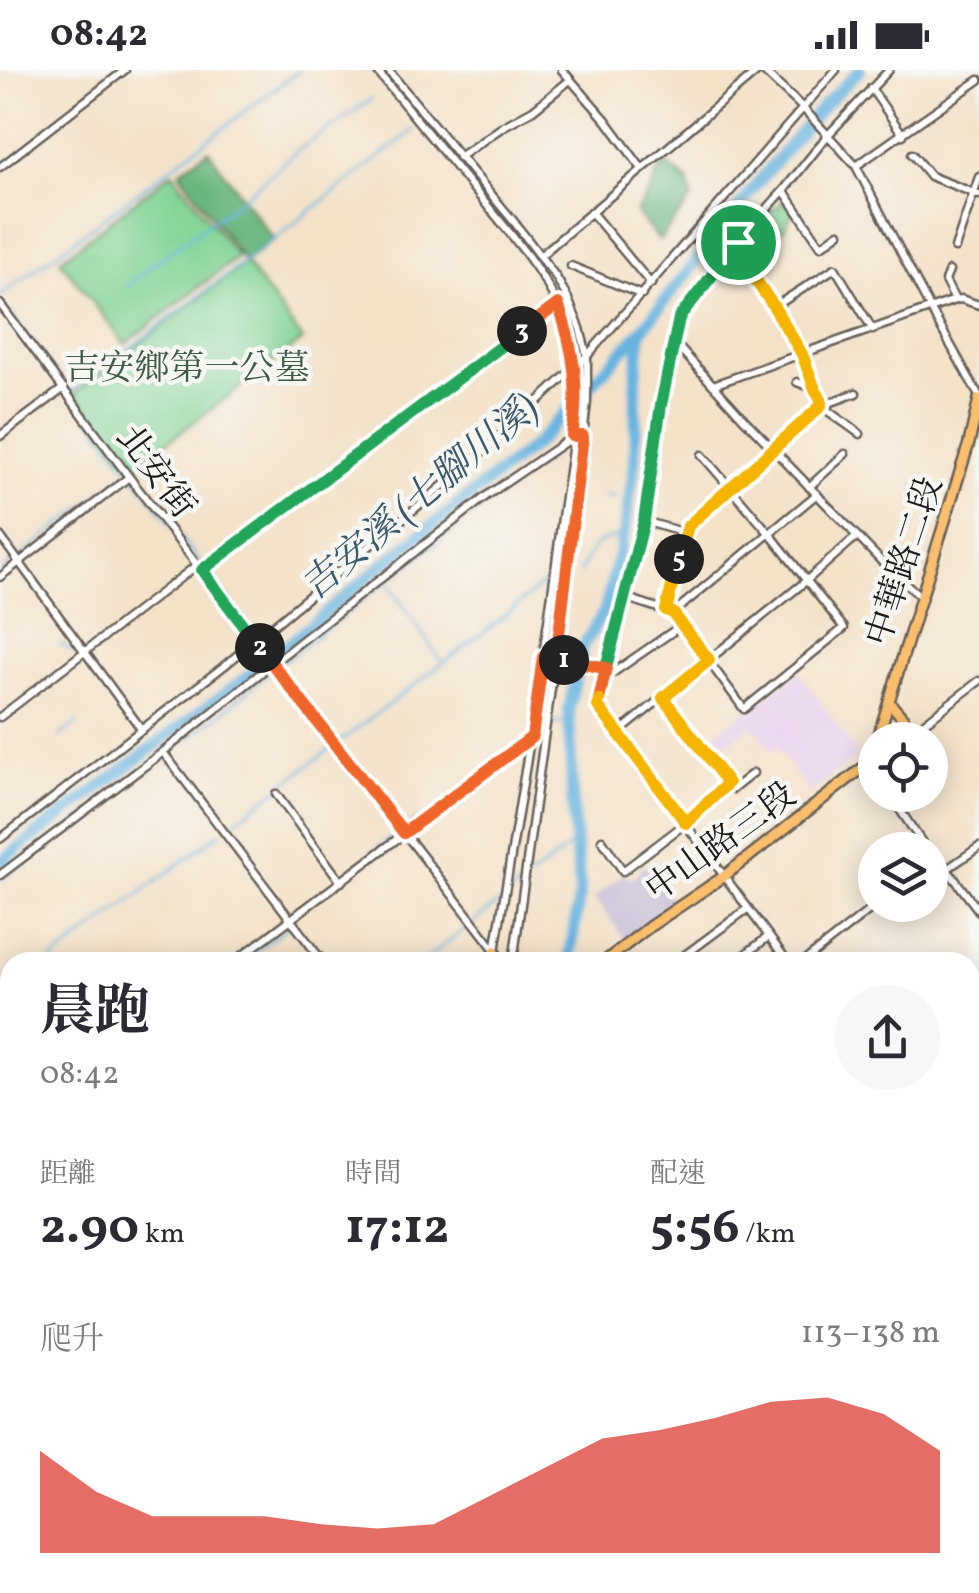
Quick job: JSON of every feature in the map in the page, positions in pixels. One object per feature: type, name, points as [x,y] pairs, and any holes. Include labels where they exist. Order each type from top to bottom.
[{"type":"main road","name":"中華路二段","points":[[882,722],[969,443],[979,397]]},
{"type":"main road","points":[[889,702],[906,722]]},
{"type":"main road","name":"中山路三段","points":[[617,952],[858,776]]},
{"type":"street","points":[[0,166],[126,70]]},
{"type":"street","points":[[376,70],[529,258],[558,304],[576,368],[575,419],[532,737],[495,952]]},
{"type":"street","points":[[388,70],[540,256],[568,299],[587,360],[588,402],[514,952]]},
{"type":"street","points":[[562,70],[642,169]]},
{"type":"street","points":[[540,256],[760,70],[802,107],[856,166],[979,397]]},
{"type":"street","points":[[0,839],[256,642],[587,360],[836,70]]},
{"type":"street","points":[[780,952],[598,706],[644,521],[679,318],[828,135],[888,70]]},
{"type":"street","points":[[459,157],[521,118],[570,80]]},
{"type":"street","points":[[856,166],[979,80]]},
{"type":"street","points":[[871,88],[903,135]]},
{"type":"street","points":[[912,154],[930,176],[976,194]]},
{"type":"street","points":[[955,248],[979,177]]},
{"type":"street","points":[[784,190],[821,246],[839,233]]},
{"type":"street","points":[[591,212],[651,284]]},
{"type":"street","points":[[738,242],[744,263],[802,354],[821,406]]},
{"type":"street","points":[[571,266],[642,295]]},
{"type":"street","points":[[774,307],[835,268],[873,330]]},
{"type":"street","points":[[949,270],[945,281],[955,300]]},
{"type":"street","points":[[713,384],[955,300],[979,305]]},
{"type":"street","name":"北安街","points":[[0,304],[128,477],[404,833],[489,952]]},
{"type":"street","points":[[0,717],[558,304]]},
{"type":"street","points":[[673,341],[884,565],[921,597]]},
{"type":"street","points":[[797,382],[815,389]]},
{"type":"street","points":[[0,436],[64,388]]},
{"type":"street","points":[[670,612],[688,526],[821,406],[856,394]]},
{"type":"street","points":[[821,406],[860,434]]},
{"type":"street","points":[[0,875],[163,752],[270,660],[490,494],[572,436],[583,436]]},
{"type":"street","points":[[624,598],[670,612],[744,708],[844,628],[702,454]]},
{"type":"street","points":[[809,487],[845,454]]},
{"type":"street","points":[[0,577],[128,477]]},
{"type":"street","points":[[670,612],[817,494]]},
{"type":"street","points":[[644,521],[685,533]]},
{"type":"street","points":[[0,536],[142,730]]},
{"type":"street","points":[[617,734],[857,536]]},
{"type":"street","points":[[603,679],[682,625]]},
{"type":"street","points":[[543,657],[605,668]]},
{"type":"street","points":[[926,722],[979,681]]},
{"type":"street","points":[[663,698],[733,789],[753,773]]},
{"type":"street","points":[[247,952],[532,737]]},
{"type":"street","points":[[163,752],[315,952]]},
{"type":"street","points":[[602,840],[624,870],[686,823],[728,783]]},
{"type":"street","points":[[276,794],[341,882]]},
{"type":"street","points":[[948,869],[979,847]]},
{"type":"street","points":[[948,872],[979,911]]},
{"type":"street","points":[[689,952],[746,909]]},
{"type":"street","points":[[817,952],[858,919]]},
{"type":"street","points":[[748,952],[768,937]]},
{"type":"shaded area","points":[[799,672],[858,755],[810,794],[776,747],[770,751],[752,725],[709,756],[700,744]]},
{"type":"shaded area","points":[[643,863],[674,902],[625,940],[594,898],[624,873],[628,878],[635,877]]},
{"type":"green space","points":[[208,150],[274,240],[245,262],[179,172]]},
{"type":"green space","points":[[662,161],[688,181],[692,199],[659,240],[636,213],[652,188]]},
{"type":"green space","points":[[172,172],[238,257],[125,344],[60,260]]},
{"type":"green space","points":[[784,198],[794,210],[783,231],[765,221]]},
{"type":"green space","name":"吉安鄉第一公墓","points":[[245,263],[303,340],[133,468],[75,393]]},
{"type":"waterway","points":[[0,296],[300,70]]},
{"type":"waterway","name":"吉安溪 (七腳川溪)","points":[[0,862],[271,659],[536,444],[641,331],[764,175],[822,107],[860,70]]},
{"type":"waterway","points":[[126,287],[241,200],[296,152],[372,99]]},
{"type":"waterway","points":[[72,391],[414,130]]},
{"type":"waterway","points":[[10,313],[202,565]]},
{"type":"waterway","points":[[571,952],[580,892],[569,709],[582,648],[605,610],[625,529],[635,460],[641,331]]},
{"type":"waterway","points":[[562,440],[563,416]]},
{"type":"waterway","points":[[169,753],[549,457]]},
{"type":"waterway","points":[[21,556],[124,476]]},
{"type":"waterway","points":[[605,496],[615,498]]},
{"type":"waterway","points":[[580,572],[597,544],[616,538],[625,529]]},
{"type":"waterway","points":[[0,572],[13,562]]},
{"type":"waterway","points":[[207,571],[255,634]]},
{"type":"waterway","points":[[226,828],[549,579]]},
{"type":"waterway","points":[[387,582],[441,661]]},
{"type":"waterway","points":[[60,646],[76,653]]},
{"type":"waterway","points":[[60,736],[77,723]]},
{"type":"waterway","points":[[548,728],[556,723],[569,723]]},
{"type":"waterway","points":[[0,880],[163,758]]},
{"type":"waterway","points":[[405,827],[419,819]]},
{"type":"waterway","points":[[358,865],[398,832]]},
{"type":"waterway","points":[[63,952],[220,833]]},
{"type":"waterway","points":[[529,878],[570,846],[576,846]]},
{"type":"waterway","points":[[506,897],[523,883]]},
{"type":"waterway","points":[[435,952],[500,902]]},
{"type":"waterway","points":[[255,952],[292,923]]},
{"type":"route","points":[[738,242],[679,318],[644,521],[606,668],[543,657],[532,737],[404,833],[202,570],[558,304],[576,368],[572,436],[583,436],[556,659],[606,668],[598,706],[686,823],[728,783],[663,698],[709,660],[673,613],[666,610],[685,533],[822,402],[802,354],[744,263],[738,242]]}]
